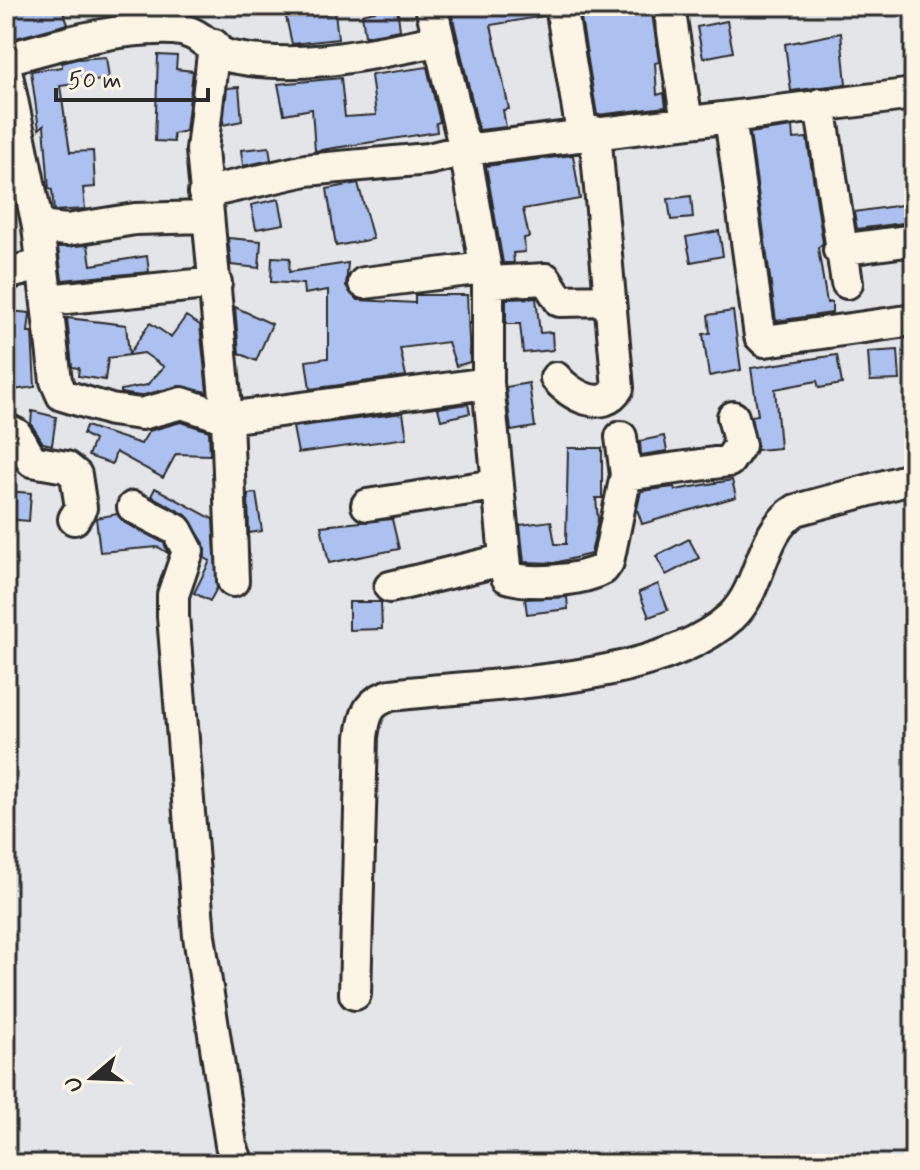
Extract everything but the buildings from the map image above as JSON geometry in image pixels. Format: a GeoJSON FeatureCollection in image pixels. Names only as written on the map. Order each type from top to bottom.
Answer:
{"type":"FeatureCollection","features":[{"type":"Feature","properties":{"kind":"street"},"geometry":{"type":"LineString","coordinates":[[431,6],[437,41],[470,159],[486,275],[488,383],[495,485],[507,577],[520,580],[568,577],[603,569],[608,562],[626,475],[621,437]]}},
{"type":"Feature","properties":{"kind":"street"},"geometry":{"type":"LineString","coordinates":[[556,378],[567,392],[582,398],[606,400],[614,396],[618,388],[588,132],[561,6]]}},
{"type":"Feature","properties":{"kind":"street"},"geometry":{"type":"LineString","coordinates":[[669,6],[687,122]]}},
{"type":"Feature","properties":{"kind":"street"},"geometry":{"type":"LineString","coordinates":[[6,59],[82,38],[141,30],[195,33],[231,57],[290,63],[338,60],[437,41]]}},
{"type":"Feature","properties":{"kind":"street"},"geometry":{"type":"LineString","coordinates":[[214,45],[202,150],[227,418],[233,581]]}},
{"type":"Feature","properties":{"kind":"street"},"geometry":{"type":"LineString","coordinates":[[6,70],[38,227],[51,351],[58,389],[62,395],[111,410],[141,414],[182,403],[227,418],[488,383]]}},
{"type":"Feature","properties":{"kind":"street"},"geometry":{"type":"LineString","coordinates":[[38,227],[67,230],[205,205],[306,170],[428,159],[465,150],[588,132],[820,104],[913,99]]}},
{"type":"Feature","properties":{"kind":"street"},"geometry":{"type":"LineString","coordinates":[[820,104],[839,250],[847,283]]}},
{"type":"Feature","properties":{"kind":"street"},"geometry":{"type":"LineString","coordinates":[[730,117],[760,336],[765,341],[914,320]]}},
{"type":"Feature","properties":{"kind":"street"},"geometry":{"type":"LineString","coordinates":[[839,250],[914,240]]}},
{"type":"Feature","properties":{"kind":"street"},"geometry":{"type":"LineString","coordinates":[[6,274],[40,265]]}},
{"type":"Feature","properties":{"kind":"street"},"geometry":{"type":"LineString","coordinates":[[364,283],[486,275],[546,279],[560,301],[608,300]]}},
{"type":"Feature","properties":{"kind":"street"},"geometry":{"type":"LineString","coordinates":[[47,300],[216,283]]}},
{"type":"Feature","properties":{"kind":"street"},"geometry":{"type":"LineString","coordinates":[[626,475],[729,461],[740,445],[733,417]]}},
{"type":"Feature","properties":{"kind":"street"},"geometry":{"type":"LineString","coordinates":[[6,429],[16,434],[32,461],[66,467],[76,475],[81,508],[74,519]]}},
{"type":"Feature","properties":{"kind":"street"},"geometry":{"type":"LineString","coordinates":[[355,994],[362,737],[369,707],[391,695],[555,679],[643,660],[696,641],[739,609],[781,519],[796,510],[914,478]]}},
{"type":"Feature","properties":{"kind":"street"},"geometry":{"type":"LineString","coordinates":[[367,505],[495,485]]}},
{"type":"Feature","properties":{"kind":"street"},"geometry":{"type":"LineString","coordinates":[[133,507],[177,530],[188,551],[173,595],[173,616],[199,936],[231,1145],[238,1164]]}},
{"type":"Feature","properties":{"kind":"street"},"geometry":{"type":"LineString","coordinates":[[390,587],[503,560]]}}]}
